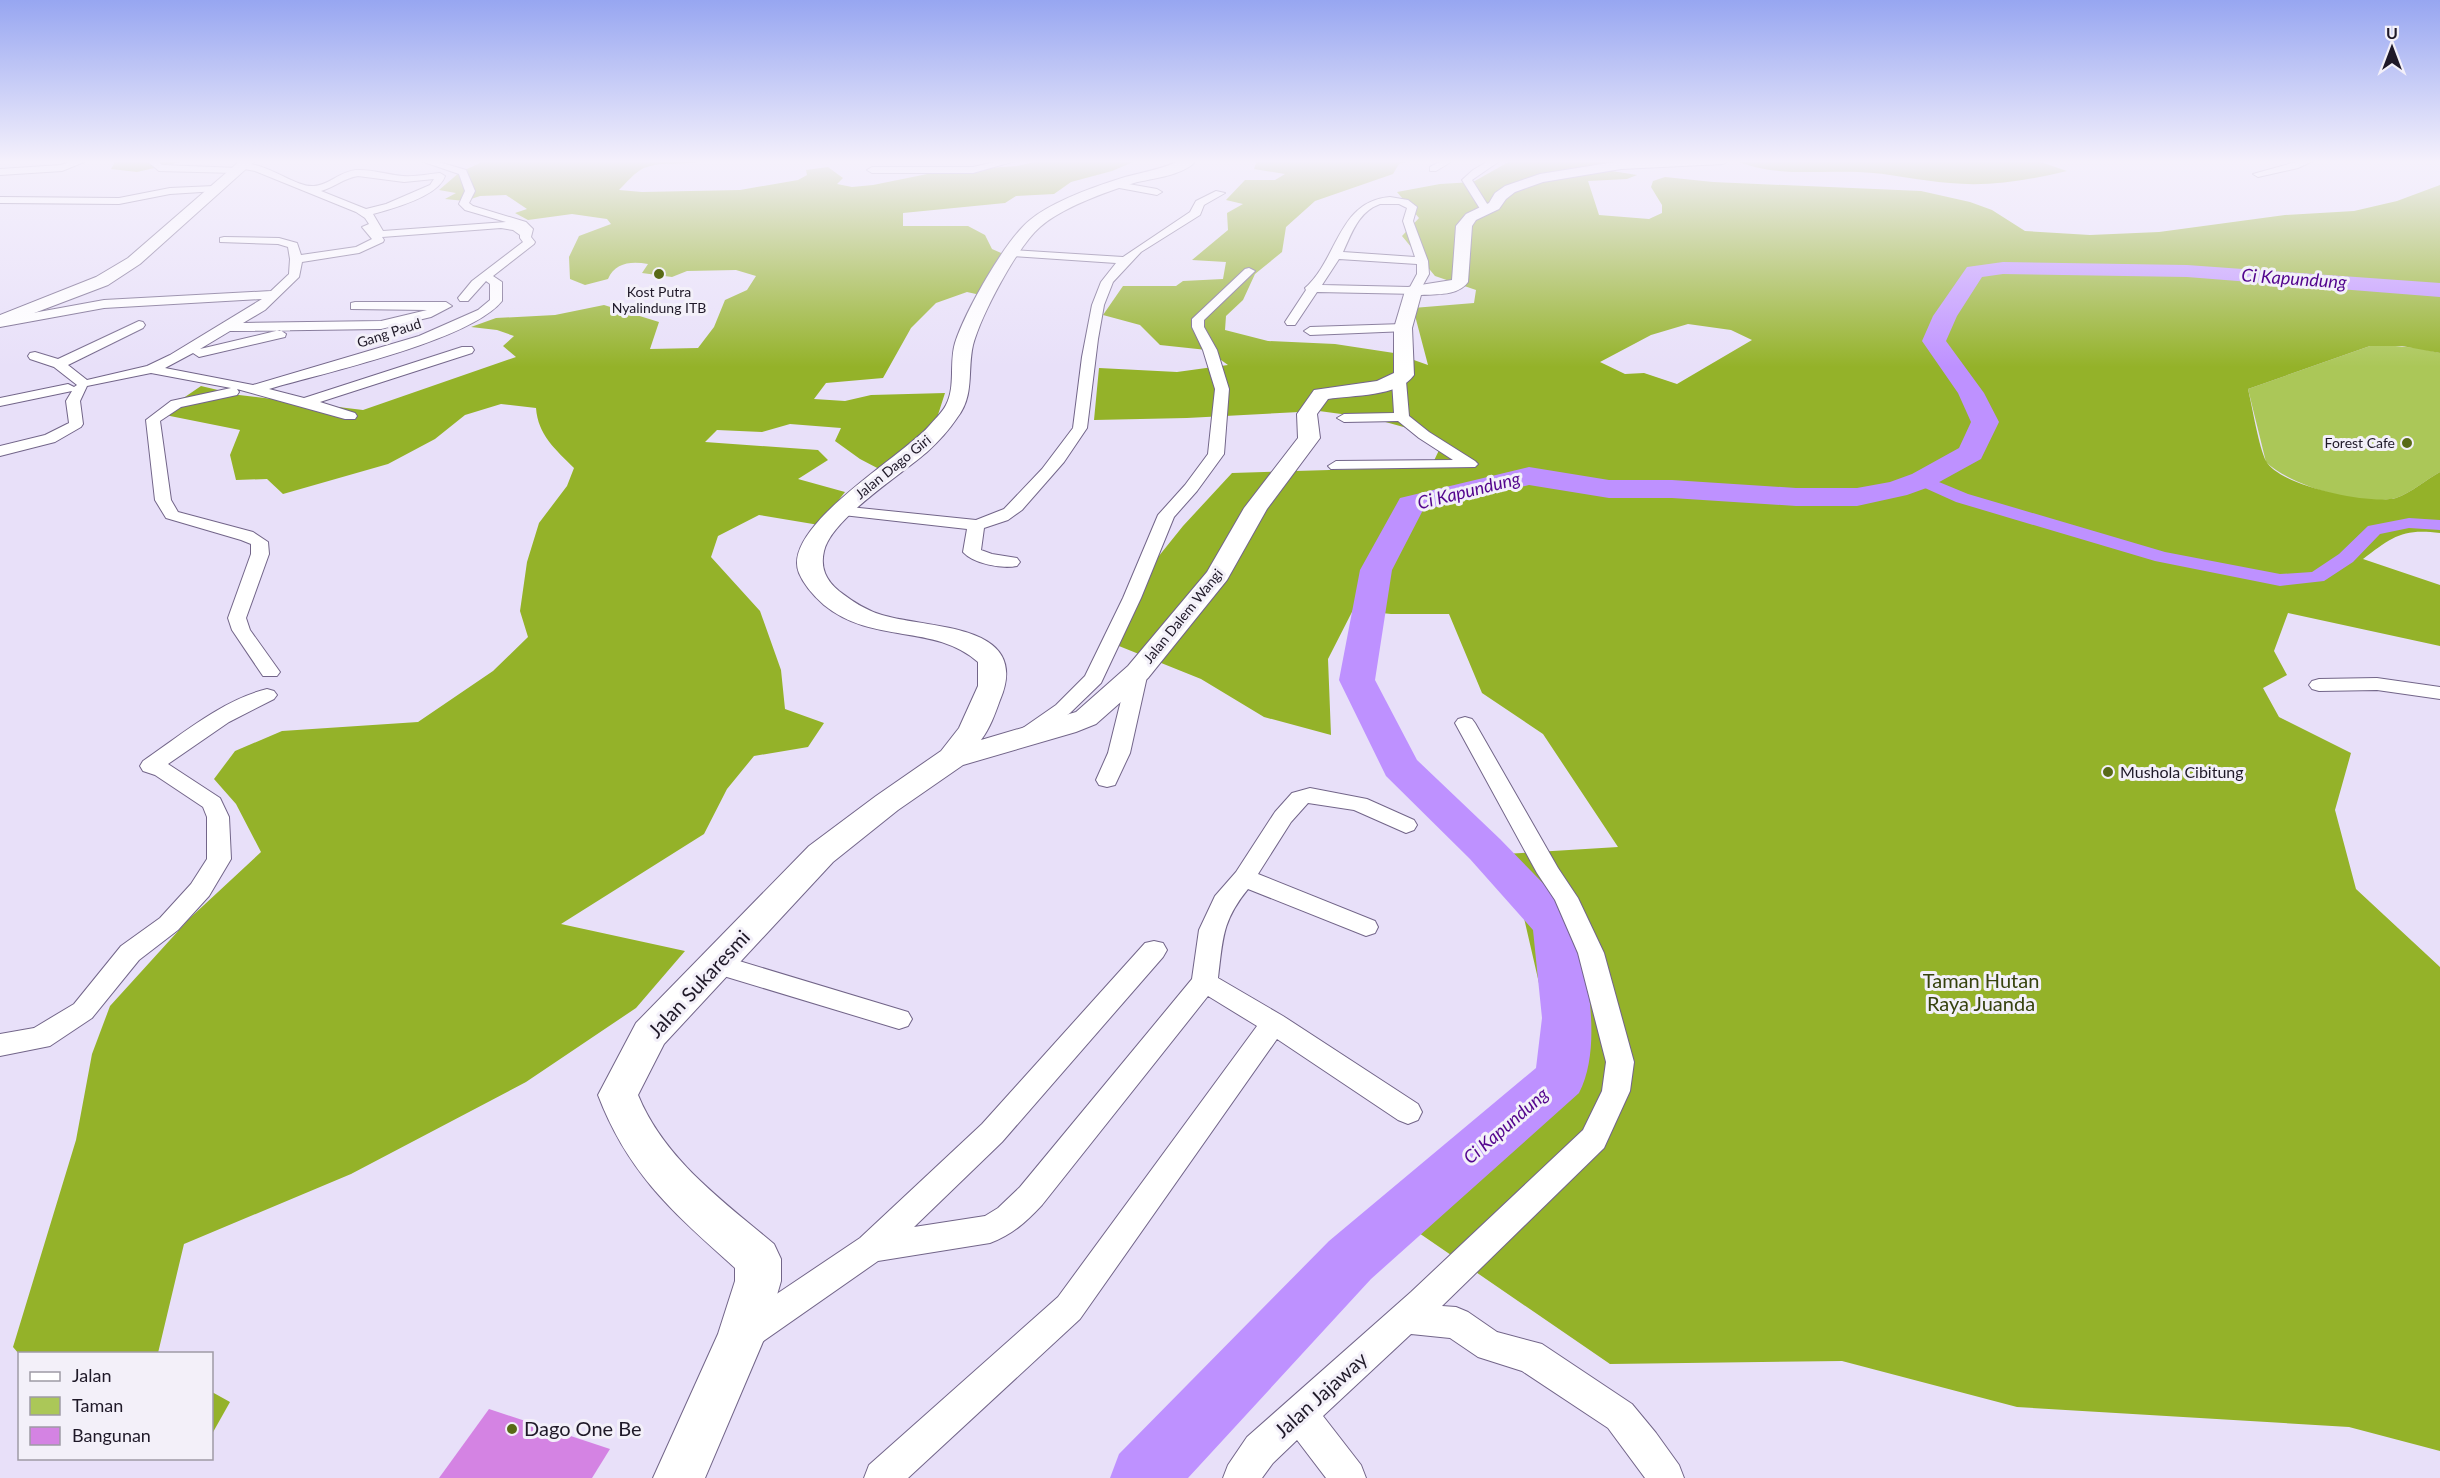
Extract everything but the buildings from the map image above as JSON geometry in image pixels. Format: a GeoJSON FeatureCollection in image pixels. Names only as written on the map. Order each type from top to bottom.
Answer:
{"type":"FeatureCollection","features":[{"type":"Feature","properties":{"kind":"street"},"geometry":{"type":"LineString","coordinates":[[0,322],[102,281],[142,254],[170,229]]}},
{"type":"Feature","properties":{"kind":"street"},"geometry":{"type":"LineString","coordinates":[[296,259],[359,250],[379,240],[369,229]]}},
{"type":"Feature","properties":{"kind":"street"},"geometry":{"type":"LineString","coordinates":[[376,229],[384,235],[455,229]]}},
{"type":"Feature","properties":{"kind":"street"},"geometry":{"type":"LineString","coordinates":[[464,298],[476,283],[530,243],[518,229]]}},
{"type":"Feature","properties":{"kind":"street"},"geometry":{"type":"LineString","coordinates":[[526,236],[528,229]]}},
{"type":"Feature","properties":{"kind":"street","name":"Jalan Dago Giri"},"geometry":{"type":"LineString","coordinates":[[952,758],[973,730],[992,686],[992,660],[965,640],[871,623],[841,607],[820,588],[810,568],[812,547],[840,511],[930,439],[957,404],[964,345],[1011,254],[1030,229]]}},
{"type":"Feature","properties":{"kind":"street"},"geometry":{"type":"LineString","coordinates":[[840,511],[976,525],[994,521],[1012,511],[1024,500],[1080,427],[1086,374],[1101,294],[1107,282],[1124,260],[1152,238],[1174,229]]}},
{"type":"Feature","properties":{"kind":"street"},"geometry":{"type":"LineString","coordinates":[[1291,322],[1311,288],[1335,255],[1346,229]]}},
{"type":"Feature","properties":{"kind":"street"},"geometry":{"type":"LineString","coordinates":[[1402,417],[1399,381],[1404,375],[1402,328],[1414,291],[1423,274],[1422,261],[1411,229]]}},
{"type":"Feature","properties":{"kind":"street"},"geometry":{"type":"LineString","coordinates":[[1374,269],[1391,281],[1414,291],[1454,288],[1460,282],[1464,229]]}},
{"type":"Feature","properties":{"kind":"street"},"geometry":{"type":"LineString","coordinates":[[0,402],[151,369],[231,327],[261,307],[295,275],[296,259],[293,245],[285,242],[224,240]]}},
{"type":"Feature","properties":{"kind":"street"},"geometry":{"type":"LineString","coordinates":[[1011,254],[1124,260]]}},
{"type":"Feature","properties":{"kind":"street"},"geometry":{"type":"LineString","coordinates":[[1335,255],[1422,261]]}},
{"type":"Feature","properties":{"kind":"street"},"geometry":{"type":"LineString","coordinates":[[1027,735],[1063,709],[1094,679],[1132,598],[1166,514],[1191,488],[1216,454],[1222,389],[1210,350],[1198,327],[1198,319],[1249,271]]}},
{"type":"Feature","properties":{"kind":"street","name":"Gang Paud"},"geometry":{"type":"LineString","coordinates":[[245,388],[372,355],[463,323],[483,313],[496,301],[496,282],[487,277]]}},
{"type":"Feature","properties":{"kind":"street"},"geometry":{"type":"LineString","coordinates":[[1311,288],[1391,281]]}},
{"type":"Feature","properties":{"kind":"street"},"geometry":{"type":"LineString","coordinates":[[0,322],[113,303],[272,295]]}},
{"type":"Feature","properties":{"kind":"street"},"geometry":{"type":"LineString","coordinates":[[231,327],[392,324],[446,306],[355,306]]}},
{"type":"Feature","properties":{"kind":"street"},"geometry":{"type":"LineString","coordinates":[[58,364],[139,325]]}},
{"type":"Feature","properties":{"kind":"street"},"geometry":{"type":"LineString","coordinates":[[175,358],[312,326]]}},
{"type":"Feature","properties":{"kind":"street"},"geometry":{"type":"LineString","coordinates":[[1310,331],[1402,328]]}},
{"type":"Feature","properties":{"kind":"street"},"geometry":{"type":"LineString","coordinates":[[305,402],[467,350]]}},
{"type":"Feature","properties":{"kind":"street"},"geometry":{"type":"LineString","coordinates":[[35,356],[58,364],[80,385]]}},
{"type":"Feature","properties":{"kind":"street"},"geometry":{"type":"LineString","coordinates":[[151,369],[305,402],[350,416]]}},
{"type":"Feature","properties":{"kind":"street","name":"Jalan Dalem Wangi"},"geometry":{"type":"LineString","coordinates":[[952,758],[1027,735],[1066,726],[1086,718],[1138,672],[1218,575],[1256,508],[1309,438],[1307,414],[1321,394],[1399,381]]}},
{"type":"Feature","properties":{"kind":"street"},"geometry":{"type":"LineString","coordinates":[[0,451],[49,438],[76,424],[73,401],[80,385]]}},
{"type":"Feature","properties":{"kind":"street"},"geometry":{"type":"LineString","coordinates":[[0,1045],[40,1038],[83,1011],[130,953],[169,924],[200,890],[219,859],[218,817],[212,803],[163,771],[151,766],[254,700],[268,684],[237,618],[260,554],[259,542],[248,536],[172,515],[163,500],[153,420],[176,404],[245,388]]}},
{"type":"Feature","properties":{"kind":"street"},"geometry":{"type":"LineString","coordinates":[[1336,466],[1470,464],[1424,435],[1402,417],[1344,418]]}},
{"type":"Feature","properties":{"kind":"street"},"geometry":{"type":"LineString","coordinates":[[976,525],[972,552],[988,559],[1011,562]]}},
{"type":"Feature","properties":{"kind":"street"},"geometry":{"type":"LineString","coordinates":[[1107,780],[1119,753],[1138,672]]}},
{"type":"Feature","properties":{"kind":"street"},"geometry":{"type":"LineString","coordinates":[[2319,685],[2377,684],[2440,693]]}},
{"type":"Feature","properties":{"kind":"street","name":"Jalan Jajaway"},"geometry":{"type":"LineString","coordinates":[[1241,1478],[1260,1450],[1406,1318],[1594,1139],[1616,1091],[1620,1062],[1591,953],[1566,898],[1549,873],[1466,723]]}},
{"type":"Feature","properties":{"kind":"street","name":"Jalan Sukaresmi"},"geometry":{"type":"LineString","coordinates":[[678,1478],[741,1337],[758,1281],[758,1259],[675,1185],[626,1120],[618,1095],[650,1034],[821,854],[887,803],[952,758]]}},
{"type":"Feature","properties":{"kind":"street"},"geometry":{"type":"LineString","coordinates":[[871,1248],[990,1229],[1009,1218],[1031,1197],[1205,982],[1212,930],[1224,902],[1244,878],[1282,817],[1300,798],[1310,795],[1359,804],[1406,825]]}},
{"type":"Feature","properties":{"kind":"street"},"geometry":{"type":"LineString","coordinates":[[1244,878],[1366,927]]}},
{"type":"Feature","properties":{"kind":"street"},"geometry":{"type":"LineString","coordinates":[[741,1337],[871,1248],[992,1133],[1154,950]]}},
{"type":"Feature","properties":{"kind":"street"},"geometry":{"type":"LineString","coordinates":[[716,964],[899,1019]]}},
{"type":"Feature","properties":{"kind":"street"},"geometry":{"type":"LineString","coordinates":[[1205,982],[1274,1023],[1408,1112]]}},
{"type":"Feature","properties":{"kind":"street"},"geometry":{"type":"LineString","coordinates":[[882,1478],[1069,1308],[1274,1023]]}},
{"type":"Feature","properties":{"kind":"street"},"geometry":{"type":"LineString","coordinates":[[1406,1318],[1456,1323],[1490,1346],[1530,1356],[1620,1416],[1644,1445],[1666,1478]]}},
{"type":"Feature","properties":{"kind":"street"},"geometry":{"type":"LineString","coordinates":[[1300,1415],[1348,1478]]}},
{"type":"Feature","properties":{"kind":"green space"},"geometry":{"type":"Polygon","coordinates":[[[598,229],[974,229],[985,235],[992,249],[1008,256],[985,296],[967,292],[936,303],[911,328],[883,378],[826,383],[814,399],[845,401],[871,395],[945,393],[936,421],[881,470],[860,459],[835,441],[841,428],[790,424],[762,432],[717,430],[705,442],[818,450],[828,460],[798,479],[845,492],[819,525],[759,515],[718,536],[711,557],[760,611],[781,670],[785,709],[824,723],[808,747],[754,756],[727,789],[704,834],[561,924],[685,951],[636,1008],[526,1082],[351,1174],[184,1244],[158,1352],[18,1353],[13,1347],[76,1140],[92,1054],[110,1006],[190,918],[261,852],[236,804],[214,779],[235,751],[282,731],[418,722],[493,671],[528,637],[520,611],[527,562],[539,523],[567,486],[574,468],[544,434],[537,418],[536,408],[501,404],[465,415],[435,439],[388,464],[283,494],[267,479],[236,480],[230,455],[240,430],[165,415],[201,386],[239,395],[363,410],[516,357],[503,346],[514,336],[497,330],[471,327],[496,318],[555,315],[604,305],[659,322],[650,349],[698,348],[714,327],[725,300],[747,290],[756,276],[736,270],[687,271],[672,277],[642,273],[648,264],[636,263],[620,266],[611,273],[608,279],[585,285],[570,279],[569,257],[579,236],[598,229]]]}},
{"type":"Feature","properties":{"kind":"green space","name":"Taman Hutan Raya Juanda"},"geometry":{"type":"Polygon","coordinates":[[[1286,229],[1282,252],[1255,274],[1243,300],[1226,316],[1225,330],[1268,341],[1335,344],[1394,353],[1428,365],[1413,308],[1474,303],[1476,290],[1435,276],[1402,236],[1409,229],[2022,229],[2090,235],[2181,229],[2440,229],[2440,353],[2402,346],[2370,346],[2248,389],[2258,437],[2266,461],[2274,470],[2306,486],[2367,499],[2396,498],[2440,472],[2440,533],[2416,532],[2398,536],[2363,559],[2440,585],[2440,646],[2288,613],[2274,651],[2287,675],[2263,688],[2279,717],[2351,753],[2335,810],[2356,889],[2440,967],[2440,1451],[2349,1427],[2017,1407],[1842,1361],[1610,1364],[1381,1207],[1452,1160],[1521,1121],[1549,1085],[1553,1044],[1515,879],[1488,855],[1618,847],[1543,734],[1482,693],[1449,614],[1391,614],[1353,610],[1328,659],[1331,735],[1264,717],[1201,679],[1104,640],[1138,582],[1183,526],[1232,473],[1431,467],[1440,448],[1418,431],[1371,418],[1319,411],[1094,420],[1099,368],[1177,372],[1228,365],[1207,350],[1160,345],[1140,325],[1103,315],[1123,286],[1176,286],[1183,281],[1223,279],[1226,262],[1192,260],[1228,230],[1286,229]],[[1688,324],[1651,335],[1600,362],[1625,374],[1644,373],[1677,384],[1752,340],[1731,330],[1688,324]]]}},
{"type":"Feature","properties":{"kind":"green space"},"geometry":{"type":"Polygon","coordinates":[[[2370,346],[2418,348],[2440,353],[2440,472],[2396,498],[2365,500],[2309,486],[2277,471],[2266,462],[2248,389],[2370,346]]]}},
{"type":"Feature","properties":{"kind":"green space"},"geometry":{"type":"Polygon","coordinates":[[[213,1393],[230,1402],[213,1432],[213,1393]]]}},
{"type":"Feature","properties":{"kind":"waterway","name":"Ci Kapundung"},"geometry":{"type":"LineString","coordinates":[[1143,1478],[1350,1260],[1561,1078],[1567,1018],[1556,925],[1485,849],[1400,767],[1357,680],[1376,570],[1411,504],[1529,476],[1609,489],[1672,489],[1796,497],[1857,497],[1897,489],[1922,480],[1971,453],[1985,422],[1971,393],[1934,341],[1945,316],[1975,272],[2003,268],[2187,271],[2440,290]]}},
{"type":"Feature","properties":{"kind":"waterway"},"geometry":{"type":"LineString","coordinates":[[1922,480],[1962,498],[2162,557],[2280,580],[2317,577],[2346,558],[2374,530],[2409,523],[2440,525]]}},
{"type":"Feature","properties":{"kind":"place","name":"Kost Putra Nyalindung ITB"},"geometry":{"type":"Point","coordinates":[659,274]}},
{"type":"Feature","properties":{"kind":"place","name":"Forest Cafe"},"geometry":{"type":"Point","coordinates":[2407,443]}},
{"type":"Feature","properties":{"kind":"place","name":"Mushola Cibitung"},"geometry":{"type":"Point","coordinates":[2108,772]}},
{"type":"Feature","properties":{"kind":"place","name":"Dago One Be"},"geometry":{"type":"Point","coordinates":[512,1429]}}]}
